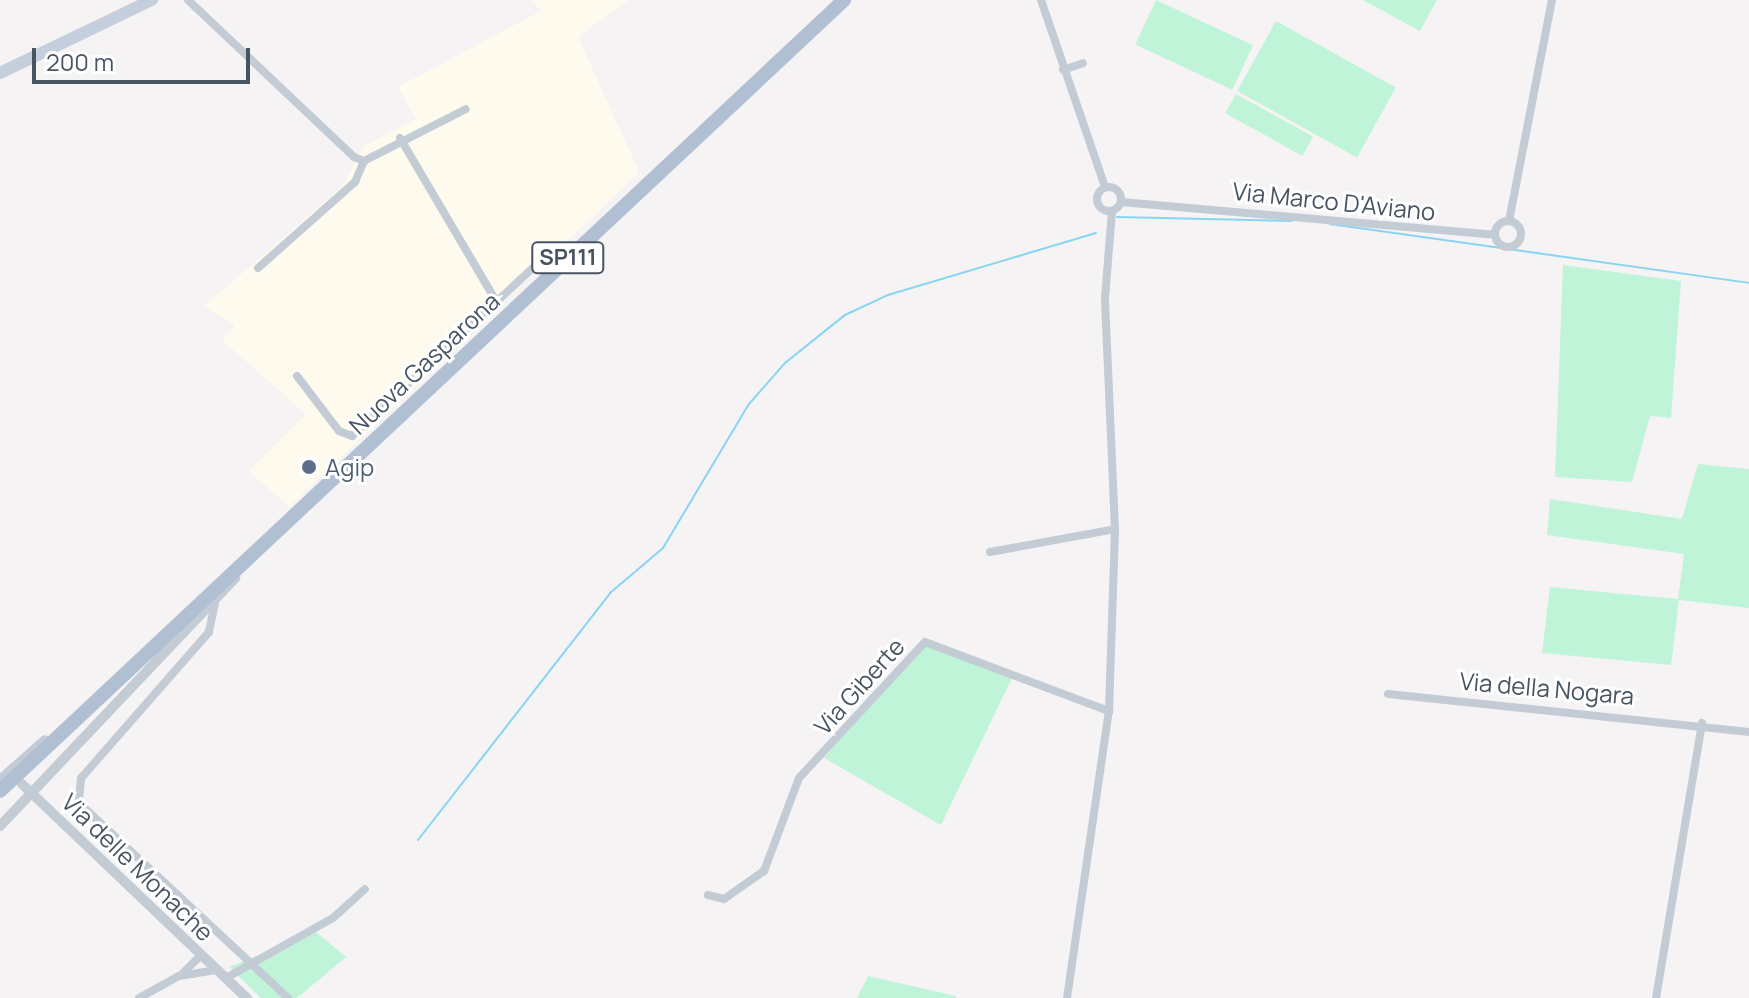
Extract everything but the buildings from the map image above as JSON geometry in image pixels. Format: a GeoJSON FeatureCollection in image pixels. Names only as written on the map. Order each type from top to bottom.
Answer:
{"type":"FeatureCollection","features":[{"type":"Feature","properties":{"kind":"main road"},"geometry":{"type":"LineString","coordinates":[[0,73],[152,0]]}},
{"type":"Feature","properties":{"kind":"main road","name":"Nuova Gasparona"},"geometry":{"type":"LineString","coordinates":[[0,791],[844,0]]}},
{"type":"Feature","properties":{"kind":"street"},"geometry":{"type":"LineString","coordinates":[[188,0],[364,161]]}},
{"type":"Feature","properties":{"kind":"street"},"geometry":{"type":"LineString","coordinates":[[1041,0],[1105,187],[1097,204],[1112,211]]}},
{"type":"Feature","properties":{"kind":"street"},"geometry":{"type":"LineString","coordinates":[[1495,235],[1509,221],[1552,0]]}},
{"type":"Feature","properties":{"kind":"street"},"geometry":{"type":"LineString","coordinates":[[1063,70],[1083,63]]}},
{"type":"Feature","properties":{"kind":"street"},"geometry":{"type":"LineString","coordinates":[[258,268],[355,182],[364,161],[400,138],[466,109]]}},
{"type":"Feature","properties":{"kind":"street"},"geometry":{"type":"LineString","coordinates":[[400,138],[495,299]]}},
{"type":"Feature","properties":{"kind":"street"},"geometry":{"type":"LineString","coordinates":[[1067,998],[1109,711],[1115,529],[1105,342],[1112,211],[1121,202],[1119,191],[1105,187]]}},
{"type":"Feature","properties":{"kind":"street","name":"Via Marco D'Aviano"},"geometry":{"type":"LineString","coordinates":[[1121,202],[1495,235],[1503,247],[1516,244],[1520,232],[1509,221]]}},
{"type":"Feature","properties":{"kind":"street"},"geometry":{"type":"LineString","coordinates":[[297,376],[339,431],[352,436],[475,317],[549,253]]}},
{"type":"Feature","properties":{"kind":"street"},"geometry":{"type":"LineString","coordinates":[[475,317],[488,333]]}},
{"type":"Feature","properties":{"kind":"street"},"geometry":{"type":"LineString","coordinates":[[0,826],[215,603],[291,517]]}},
{"type":"Feature","properties":{"kind":"street"},"geometry":{"type":"LineString","coordinates":[[990,552],[1115,529]]}},
{"type":"Feature","properties":{"kind":"street"},"geometry":{"type":"LineString","coordinates":[[215,603],[209,632],[81,778],[79,803],[255,962],[288,998]]}},
{"type":"Feature","properties":{"kind":"street","name":"Via Giberte"},"geometry":{"type":"LineString","coordinates":[[708,895],[724,899],[764,871],[799,778],[925,642],[1109,711]]}},
{"type":"Feature","properties":{"kind":"street","name":"Via della Nogara"},"geometry":{"type":"LineString","coordinates":[[1388,694],[1702,723],[1749,732]]}},
{"type":"Feature","properties":{"kind":"street"},"geometry":{"type":"LineString","coordinates":[[0,780],[86,710]]}},
{"type":"Feature","properties":{"kind":"street"},"geometry":{"type":"LineString","coordinates":[[1656,998],[1702,723]]}},
{"type":"Feature","properties":{"kind":"street"},"geometry":{"type":"LineString","coordinates":[[16,811],[50,810],[44,799],[54,772]]}},
{"type":"Feature","properties":{"kind":"street","name":"Via delle Monache"},"geometry":{"type":"LineString","coordinates":[[22,784],[247,998]]}},
{"type":"Feature","properties":{"kind":"street"},"geometry":{"type":"LineString","coordinates":[[179,976],[222,974],[255,962],[333,918],[365,889]]}},
{"type":"Feature","properties":{"kind":"street"},"geometry":{"type":"LineString","coordinates":[[139,998],[179,976],[201,955]]}},
{"type":"Feature","properties":{"kind":"shaded area"},"geometry":{"type":"Polygon","coordinates":[[[532,0],[628,0],[578,37],[639,172],[289,507],[249,471],[306,414],[222,340],[235,325],[204,306],[341,188],[364,146],[416,119],[398,87],[541,11],[532,0]]]}},
{"type":"Feature","properties":{"kind":"green space"},"geometry":{"type":"Polygon","coordinates":[[[1156,0],[1253,45],[1232,90],[1135,44],[1156,0]]]}},
{"type":"Feature","properties":{"kind":"green space"},"geometry":{"type":"Polygon","coordinates":[[[1363,0],[1437,0],[1420,31],[1363,0]]]}},
{"type":"Feature","properties":{"kind":"green space"},"geometry":{"type":"Polygon","coordinates":[[[1276,21],[1396,87],[1357,157],[1237,91],[1276,21]]]}},
{"type":"Feature","properties":{"kind":"green space"},"geometry":{"type":"Polygon","coordinates":[[[1236,94],[1313,137],[1302,156],[1225,113],[1236,94]]]}},
{"type":"Feature","properties":{"kind":"green space"},"geometry":{"type":"Polygon","coordinates":[[[1563,265],[1681,281],[1671,418],[1650,416],[1632,482],[1555,477],[1563,265]]]}},
{"type":"Feature","properties":{"kind":"green space"},"geometry":{"type":"Polygon","coordinates":[[[1698,464],[1749,469],[1749,608],[1679,600],[1671,665],[1542,653],[1550,587],[1678,599],[1684,554],[1547,535],[1550,499],[1682,519],[1698,464]]]}},
{"type":"Feature","properties":{"kind":"green space"},"geometry":{"type":"Polygon","coordinates":[[[929,645],[1012,678],[941,825],[824,758],[918,647],[929,645]]]}},
{"type":"Feature","properties":{"kind":"green space"},"geometry":{"type":"Polygon","coordinates":[[[316,932],[346,957],[297,998],[261,998],[229,967],[316,932]]]}},
{"type":"Feature","properties":{"kind":"green space"},"geometry":{"type":"Polygon","coordinates":[[[868,976],[956,996],[956,998],[857,998],[868,976]]]}},
{"type":"Feature","properties":{"kind":"waterway"},"geometry":{"type":"LineString","coordinates":[[1117,217],[1292,221]]}},
{"type":"Feature","properties":{"kind":"waterway"},"geometry":{"type":"LineString","coordinates":[[1330,224],[1749,283]]}},
{"type":"Feature","properties":{"kind":"waterway"},"geometry":{"type":"LineString","coordinates":[[418,840],[610,593],[663,548],[749,404],[785,363],[845,315],[888,295],[1096,233]]}},
{"type":"Feature","properties":{"kind":"place","name":"Agip"},"geometry":{"type":"Point","coordinates":[309,467]}}]}
